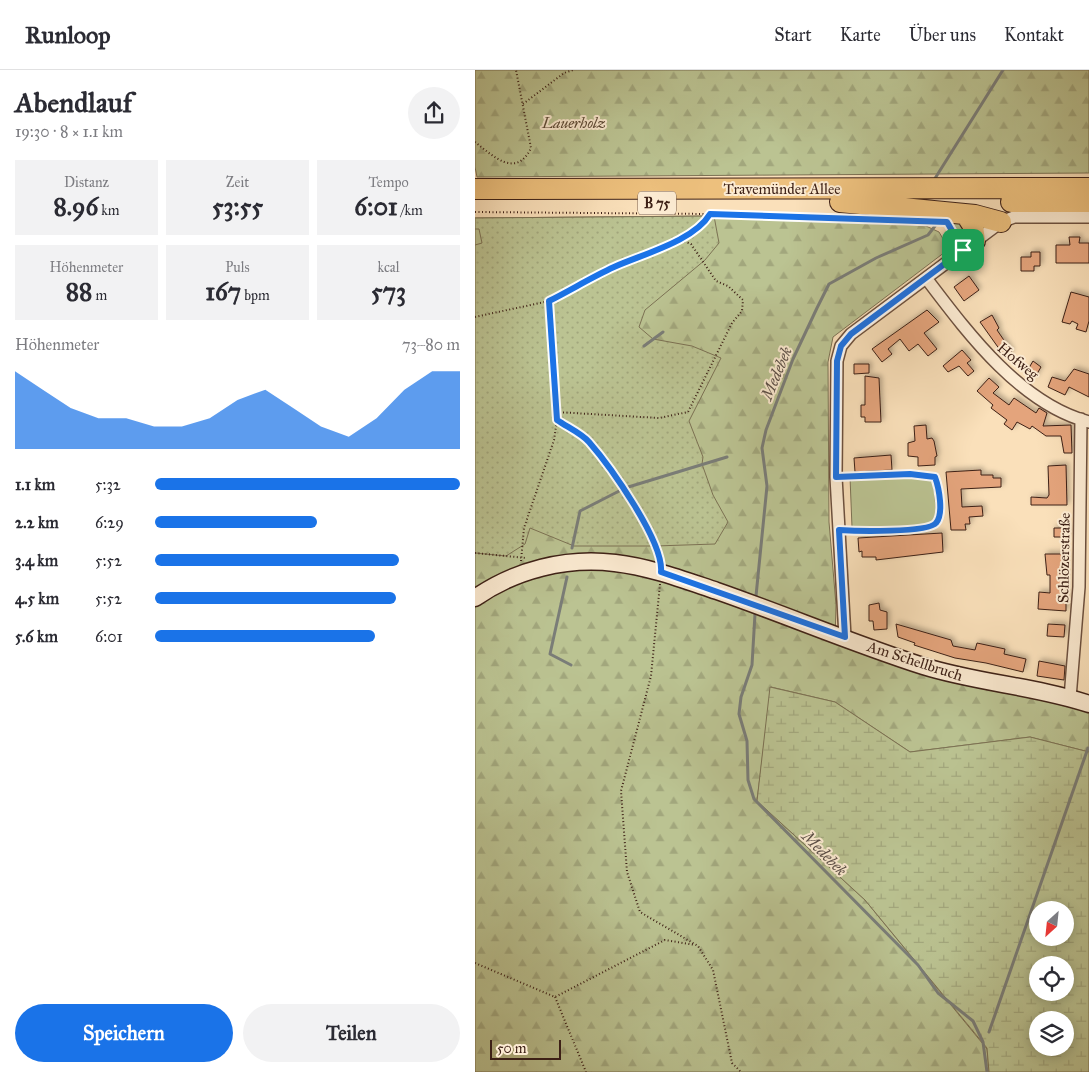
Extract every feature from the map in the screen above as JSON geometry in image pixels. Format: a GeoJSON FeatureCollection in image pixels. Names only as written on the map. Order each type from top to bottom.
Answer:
{"type":"FeatureCollection","features":[{"type":"Feature","properties":{"kind":"highway","name":"Travemünder Allee"},"geometry":{"type":"LineString","coordinates":[[475,189],[1089,188]]}},
{"type":"Feature","properties":{"kind":"highway"},"geometry":{"type":"LineString","coordinates":[[840,202],[956,218],[975,215],[1001,222]]}},
{"type":"Feature","properties":{"kind":"highway","name":"Travemünder Allee"},"geometry":{"type":"LineString","coordinates":[[475,203],[1089,202]]}},
{"type":"Feature","properties":{"kind":"highway"},"geometry":{"type":"LineString","coordinates":[[956,218],[973,226],[969,245]]}},
{"type":"Feature","properties":{"kind":"street"},"geometry":{"type":"LineString","coordinates":[[845,637],[836,477],[837,361],[841,346],[851,334],[1001,222],[1014,217],[1089,217]]}},
{"type":"Feature","properties":{"kind":"street","name":"Hofweg"},"geometry":{"type":"LineString","coordinates":[[926,278],[992,361],[1045,402],[1085,420]]}},
{"type":"Feature","properties":{"kind":"street","name":"Schlözerstraße"},"geometry":{"type":"LineString","coordinates":[[1070,698],[1079,586],[1085,420]]}},
{"type":"Feature","properties":{"kind":"street","name":"Am Schellbruch"},"geometry":{"type":"LineString","coordinates":[[475,598],[515,576],[544,566],[614,562],[661,572],[932,668],[984,682],[1070,698],[1089,704]]}},
{"type":"Feature","properties":{"kind":"lane"},"geometry":{"type":"LineString","coordinates":[[836,477],[910,474],[935,477],[940,516],[930,528],[886,531],[839,530]]}},
{"type":"Feature","properties":{"kind":"path"},"geometry":{"type":"LineString","coordinates":[[475,142],[494,158],[517,163],[526,158],[531,148],[516,70]]}},
{"type":"Feature","properties":{"kind":"path"},"geometry":{"type":"LineString","coordinates":[[523,104],[564,73],[573,70]]}},
{"type":"Feature","properties":{"kind":"path"},"geometry":{"type":"LineString","coordinates":[[475,212],[710,214],[866,220]]}},
{"type":"Feature","properties":{"kind":"path"},"geometry":{"type":"LineString","coordinates":[[475,317],[549,301],[613,268],[679,239],[700,226],[710,214]]}},
{"type":"Feature","properties":{"kind":"path"},"geometry":{"type":"LineString","coordinates":[[956,218],[969,245]]}},
{"type":"Feature","properties":{"kind":"path"},"geometry":{"type":"LineString","coordinates":[[556,412],[659,418],[688,412],[732,323],[742,311],[743,300],[728,286],[716,281],[691,244],[679,239]]}},
{"type":"Feature","properties":{"kind":"path"},"geometry":{"type":"LineString","coordinates":[[515,576],[522,558],[524,528],[554,440],[557,420],[549,301]]}},
{"type":"Feature","properties":{"kind":"path"},"geometry":{"type":"LineString","coordinates":[[557,420],[588,440],[642,517],[662,563],[651,676],[621,792],[627,872],[640,912],[698,946],[713,970],[732,1063],[740,1071]]}},
{"type":"Feature","properties":{"kind":"path"},"geometry":{"type":"LineString","coordinates":[[475,553],[530,559]]}},
{"type":"Feature","properties":{"kind":"path"},"geometry":{"type":"LineString","coordinates":[[555,997],[665,940],[698,946]]}},
{"type":"Feature","properties":{"kind":"path"},"geometry":{"type":"LineString","coordinates":[[475,963],[555,997],[586,1072]]}},
{"type":"Feature","properties":{"kind":"green space","name":"Lauerholz"},"geometry":{"type":"Polygon","coordinates":[[[475,70],[1089,70],[1089,173],[477,177],[475,167],[475,70]]]}},
{"type":"Feature","properties":{"kind":"green space"},"geometry":{"type":"Polygon","coordinates":[[[709,216],[926,226],[939,232],[949,249],[833,337],[828,362],[829,522],[836,605],[835,641],[962,683],[1089,711],[1089,752],[1030,737],[910,752],[835,702],[771,687],[757,801],[865,900],[987,1049],[989,1072],[475,1072],[475,218],[709,216]]]}},
{"type":"Feature","properties":{"kind":"green space"},"geometry":{"type":"Polygon","coordinates":[[[714,216],[719,243],[705,260],[645,310],[639,327],[653,339],[692,346],[721,358],[689,421],[703,457],[702,464],[713,495],[728,522],[715,544],[574,546],[530,528],[525,544],[506,556],[475,553],[475,245],[482,243],[479,229],[475,229],[475,218],[714,216]]]}},
{"type":"Feature","properties":{"kind":"green space"},"geometry":{"type":"Polygon","coordinates":[[[948,218],[963,219],[969,238],[963,243],[948,218]]]}},
{"type":"Feature","properties":{"kind":"green space"},"geometry":{"type":"Polygon","coordinates":[[[920,476],[933,480],[937,516],[929,527],[852,527],[850,477],[920,476]]]}},
{"type":"Feature","properties":{"kind":"green space"},"geometry":{"type":"Polygon","coordinates":[[[770,687],[835,702],[910,752],[1030,737],[1089,752],[1089,1072],[989,1072],[987,1048],[865,900],[757,801],[770,687]]]}},
{"type":"Feature","properties":{"kind":"building"},"geometry":{"type":"Polygon","coordinates":[[[1069,237],[1080,237],[1079,243],[1089,243],[1089,263],[1056,263],[1056,245],[1070,245],[1069,237]]]}},
{"type":"Feature","properties":{"kind":"building"},"geometry":{"type":"Polygon","coordinates":[[[1031,252],[1040,252],[1040,266],[1034,266],[1034,271],[1021,271],[1021,257],[1031,257],[1031,252]]]}},
{"type":"Feature","properties":{"kind":"building"},"geometry":{"type":"Polygon","coordinates":[[[969,276],[979,290],[964,301],[954,287],[969,276]]]}},
{"type":"Feature","properties":{"kind":"building"},"geometry":{"type":"Polygon","coordinates":[[[1071,292],[1089,297],[1089,321],[1086,332],[1076,329],[1078,324],[1072,321],[1070,324],[1062,322],[1071,292]]]}},
{"type":"Feature","properties":{"kind":"building"},"geometry":{"type":"Polygon","coordinates":[[[927,310],[939,322],[924,333],[937,349],[928,356],[918,344],[909,351],[900,339],[888,349],[892,354],[882,362],[872,349],[927,310]]]}},
{"type":"Feature","properties":{"kind":"building"},"geometry":{"type":"Polygon","coordinates":[[[992,315],[999,328],[997,330],[1012,352],[1005,357],[980,322],[992,315]]]}},
{"type":"Feature","properties":{"kind":"building"},"geometry":{"type":"Polygon","coordinates":[[[962,350],[971,360],[967,363],[974,371],[968,376],[959,366],[948,372],[943,366],[962,350]]]}},
{"type":"Feature","properties":{"kind":"building"},"geometry":{"type":"Polygon","coordinates":[[[1033,361],[1041,367],[1034,379],[1026,373],[1033,361]]]}},
{"type":"Feature","properties":{"kind":"building"},"geometry":{"type":"Polygon","coordinates":[[[854,364],[869,364],[869,373],[854,374],[854,364]]]}},
{"type":"Feature","properties":{"kind":"building"},"geometry":{"type":"Polygon","coordinates":[[[1074,369],[1089,374],[1089,397],[1069,387],[1065,395],[1048,387],[1052,377],[1065,381],[1074,369]]]}},
{"type":"Feature","properties":{"kind":"building"},"geometry":{"type":"Polygon","coordinates":[[[865,376],[879,378],[881,422],[865,422],[865,417],[861,417],[861,405],[865,405],[865,376]]]}},
{"type":"Feature","properties":{"kind":"building"},"geometry":{"type":"Polygon","coordinates":[[[989,378],[999,387],[993,393],[1009,405],[1014,398],[1036,413],[1039,408],[1047,413],[1043,426],[1071,425],[1072,453],[1064,453],[1061,436],[1046,436],[1032,426],[1030,429],[1017,422],[1012,430],[1004,424],[1007,420],[991,408],[993,405],[977,391],[989,378]]]}},
{"type":"Feature","properties":{"kind":"building"},"geometry":{"type":"Polygon","coordinates":[[[926,425],[927,439],[932,438],[934,441],[937,456],[935,457],[935,465],[918,466],[918,457],[908,456],[908,443],[915,441],[914,426],[926,425]]]}},
{"type":"Feature","properties":{"kind":"building"},"geometry":{"type":"Polygon","coordinates":[[[891,455],[892,470],[855,472],[854,458],[891,455]]]}},
{"type":"Feature","properties":{"kind":"building"},"geometry":{"type":"Polygon","coordinates":[[[1066,465],[1067,505],[1031,505],[1031,497],[1047,498],[1049,495],[1048,466],[1066,465]]]}},
{"type":"Feature","properties":{"kind":"building"},"geometry":{"type":"Polygon","coordinates":[[[981,470],[981,475],[993,475],[993,478],[1001,478],[1001,487],[961,489],[962,507],[982,506],[983,516],[969,517],[970,524],[965,524],[966,530],[951,530],[946,472],[981,470]]]}},
{"type":"Feature","properties":{"kind":"building"},"geometry":{"type":"Polygon","coordinates":[[[1054,528],[1067,528],[1067,537],[1054,537],[1054,528]]]}},
{"type":"Feature","properties":{"kind":"building"},"geometry":{"type":"Polygon","coordinates":[[[942,533],[943,552],[876,560],[876,557],[862,557],[862,551],[859,552],[858,538],[942,533]]]}},
{"type":"Feature","properties":{"kind":"building"},"geometry":{"type":"Polygon","coordinates":[[[1045,554],[1066,554],[1066,611],[1038,609],[1039,592],[1050,593],[1050,575],[1047,575],[1045,554]]]}},
{"type":"Feature","properties":{"kind":"building"},"geometry":{"type":"Polygon","coordinates":[[[879,603],[880,610],[887,612],[887,629],[874,630],[873,621],[869,621],[869,605],[879,603]]]}},
{"type":"Feature","properties":{"kind":"building"},"geometry":{"type":"Polygon","coordinates":[[[896,624],[951,640],[953,646],[975,650],[977,643],[1005,649],[1004,654],[1026,659],[1023,672],[955,658],[914,645],[915,643],[898,637],[896,624]]]}},
{"type":"Feature","properties":{"kind":"building"},"geometry":{"type":"Polygon","coordinates":[[[1048,624],[1065,625],[1064,637],[1047,636],[1048,624]]]}},
{"type":"Feature","properties":{"kind":"building"},"geometry":{"type":"Polygon","coordinates":[[[1039,661],[1065,666],[1064,680],[1037,676],[1039,661]]]}},
{"type":"Feature","properties":{"kind":"waterway","name":"Medebek"},"geometry":{"type":"LineString","coordinates":[[934,180],[1003,70]]}},
{"type":"Feature","properties":{"kind":"waterway","name":"Medebek"},"geometry":{"type":"LineString","coordinates":[[756,596],[767,486],[762,448],[766,430],[793,359],[817,308],[829,284],[876,258],[928,235],[935,226]]}},
{"type":"Feature","properties":{"kind":"waterway"},"geometry":{"type":"LineString","coordinates":[[644,346],[663,332]]}},
{"type":"Feature","properties":{"kind":"waterway"},"geometry":{"type":"LineString","coordinates":[[572,548],[580,511],[625,488],[727,457]]}},
{"type":"Feature","properties":{"kind":"waterway"},"geometry":{"type":"LineString","coordinates":[[567,577],[550,654],[571,665]]}},
{"type":"Feature","properties":{"kind":"waterway","name":"Medebek"},"geometry":{"type":"LineString","coordinates":[[755,614],[752,665],[741,697],[739,714],[747,741],[748,780],[754,799],[918,965],[938,993],[973,1021],[983,1042],[987,1072]]}},
{"type":"Feature","properties":{"kind":"waterway"},"geometry":{"type":"LineString","coordinates":[[989,1032],[1088,748]]}},
{"type":"Feature","properties":{"kind":"route"},"geometry":{"type":"LineString","coordinates":[[710,214],[947,222],[963,250],[851,334],[841,346],[837,361],[836,477],[920,474],[935,477],[938,487],[940,516],[930,528],[886,531],[839,530],[845,637],[661,572],[662,563],[642,517],[588,440],[557,420],[549,301],[613,268],[679,239],[700,226],[710,214]]}}]}
